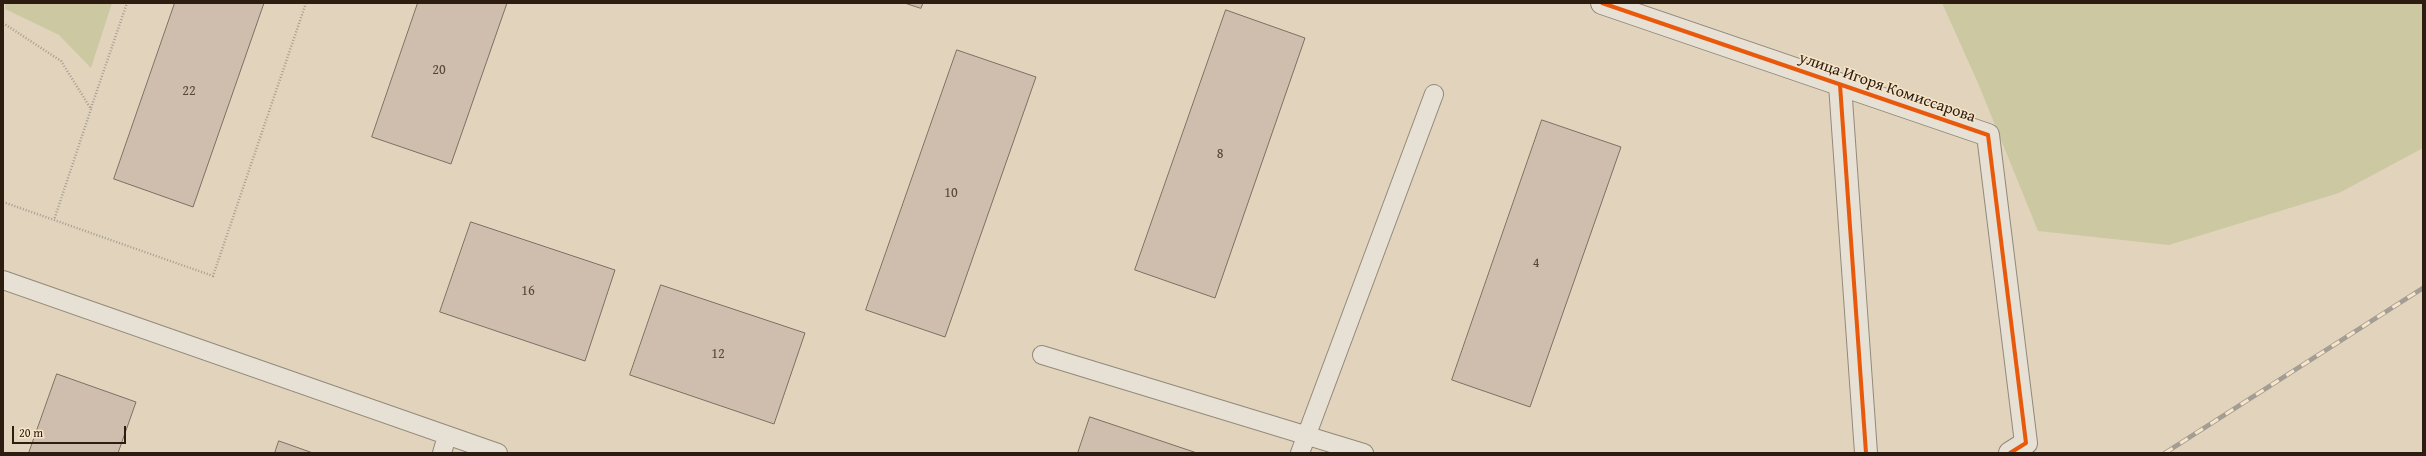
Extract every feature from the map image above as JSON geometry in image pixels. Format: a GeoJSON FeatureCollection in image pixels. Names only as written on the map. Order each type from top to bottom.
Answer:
{"type":"FeatureCollection","features":[{"type":"Feature","properties":{"kind":"street","name":"улица Игоря Комиссарова"},"geometry":{"type":"LineString","coordinates":[[1602,3],[1988,136],[2026,443],[2010,453]]}},
{"type":"Feature","properties":{"kind":"street"},"geometry":{"type":"LineString","coordinates":[[1840,85],[1866,453]]}},
{"type":"Feature","properties":{"kind":"lane"},"geometry":{"type":"LineString","coordinates":[[1300,453],[1434,94]]}},
{"type":"Feature","properties":{"kind":"lane"},"geometry":{"type":"LineString","coordinates":[[3,280],[445,445],[498,453]]}},
{"type":"Feature","properties":{"kind":"lane"},"geometry":{"type":"LineString","coordinates":[[1042,355],[1364,453]]}},
{"type":"Feature","properties":{"kind":"path"},"geometry":{"type":"LineString","coordinates":[[54,220],[127,3]]}},
{"type":"Feature","properties":{"kind":"path"},"geometry":{"type":"LineString","coordinates":[[3,202],[213,276],[306,3]]}},
{"type":"Feature","properties":{"kind":"path"},"geometry":{"type":"LineString","coordinates":[[3,23],[61,61],[91,109]]}},
{"type":"Feature","properties":{"kind":"shaded area"},"geometry":{"type":"Polygon","coordinates":[[[6,3],[112,3],[91,68],[59,35],[5,9],[6,3]]]}},
{"type":"Feature","properties":{"kind":"shaded area"},"geometry":{"type":"Polygon","coordinates":[[[1942,3],[2423,3],[2423,148],[2339,193],[2169,245],[2038,231],[1978,83],[1942,3]]]}},
{"type":"Feature","properties":{"kind":"building"},"geometry":{"type":"Polygon","coordinates":[[[175,3],[264,3],[193,207],[114,179],[175,3]]]}},
{"type":"Feature","properties":{"kind":"building"},"geometry":{"type":"Polygon","coordinates":[[[418,3],[507,3],[451,164],[372,137],[418,3]]]}},
{"type":"Feature","properties":{"kind":"building"},"geometry":{"type":"Polygon","coordinates":[[[905,3],[923,3],[921,8],[905,3]]]}},
{"type":"Feature","properties":{"kind":"building"},"geometry":{"type":"Polygon","coordinates":[[[1226,10],[1305,38],[1215,298],[1135,270],[1226,10]]]}},
{"type":"Feature","properties":{"kind":"building"},"geometry":{"type":"Polygon","coordinates":[[[957,50],[1036,77],[945,337],[866,310],[957,50]]]}},
{"type":"Feature","properties":{"kind":"building"},"geometry":{"type":"Polygon","coordinates":[[[1542,120],[1621,147],[1530,407],[1452,380],[1542,120]]]}},
{"type":"Feature","properties":{"kind":"building"},"geometry":{"type":"Polygon","coordinates":[[[471,222],[615,270],[585,361],[440,312],[471,222]]]}},
{"type":"Feature","properties":{"kind":"building"},"geometry":{"type":"Polygon","coordinates":[[[661,285],[805,333],[774,424],[630,375],[661,285]]]}},
{"type":"Feature","properties":{"kind":"building"},"geometry":{"type":"Polygon","coordinates":[[[57,374],[136,402],[118,453],[29,453],[57,374]]]}},
{"type":"Feature","properties":{"kind":"building"},"geometry":{"type":"Polygon","coordinates":[[[1090,417],[1197,453],[1078,453],[1090,417]]]}},
{"type":"Feature","properties":{"kind":"building"},"geometry":{"type":"Polygon","coordinates":[[[279,441],[313,453],[275,453],[279,441]]]}},
{"type":"Feature","properties":{"kind":"railway"},"geometry":{"type":"LineString","coordinates":[[2165,453],[2423,288]]}},
{"type":"Feature","properties":{"kind":"cycle path"},"geometry":{"type":"LineString","coordinates":[[1602,3],[1988,135],[2026,443],[2010,453]]}},
{"type":"Feature","properties":{"kind":"cycle path"},"geometry":{"type":"LineString","coordinates":[[1840,85],[1866,453]]}}]}
